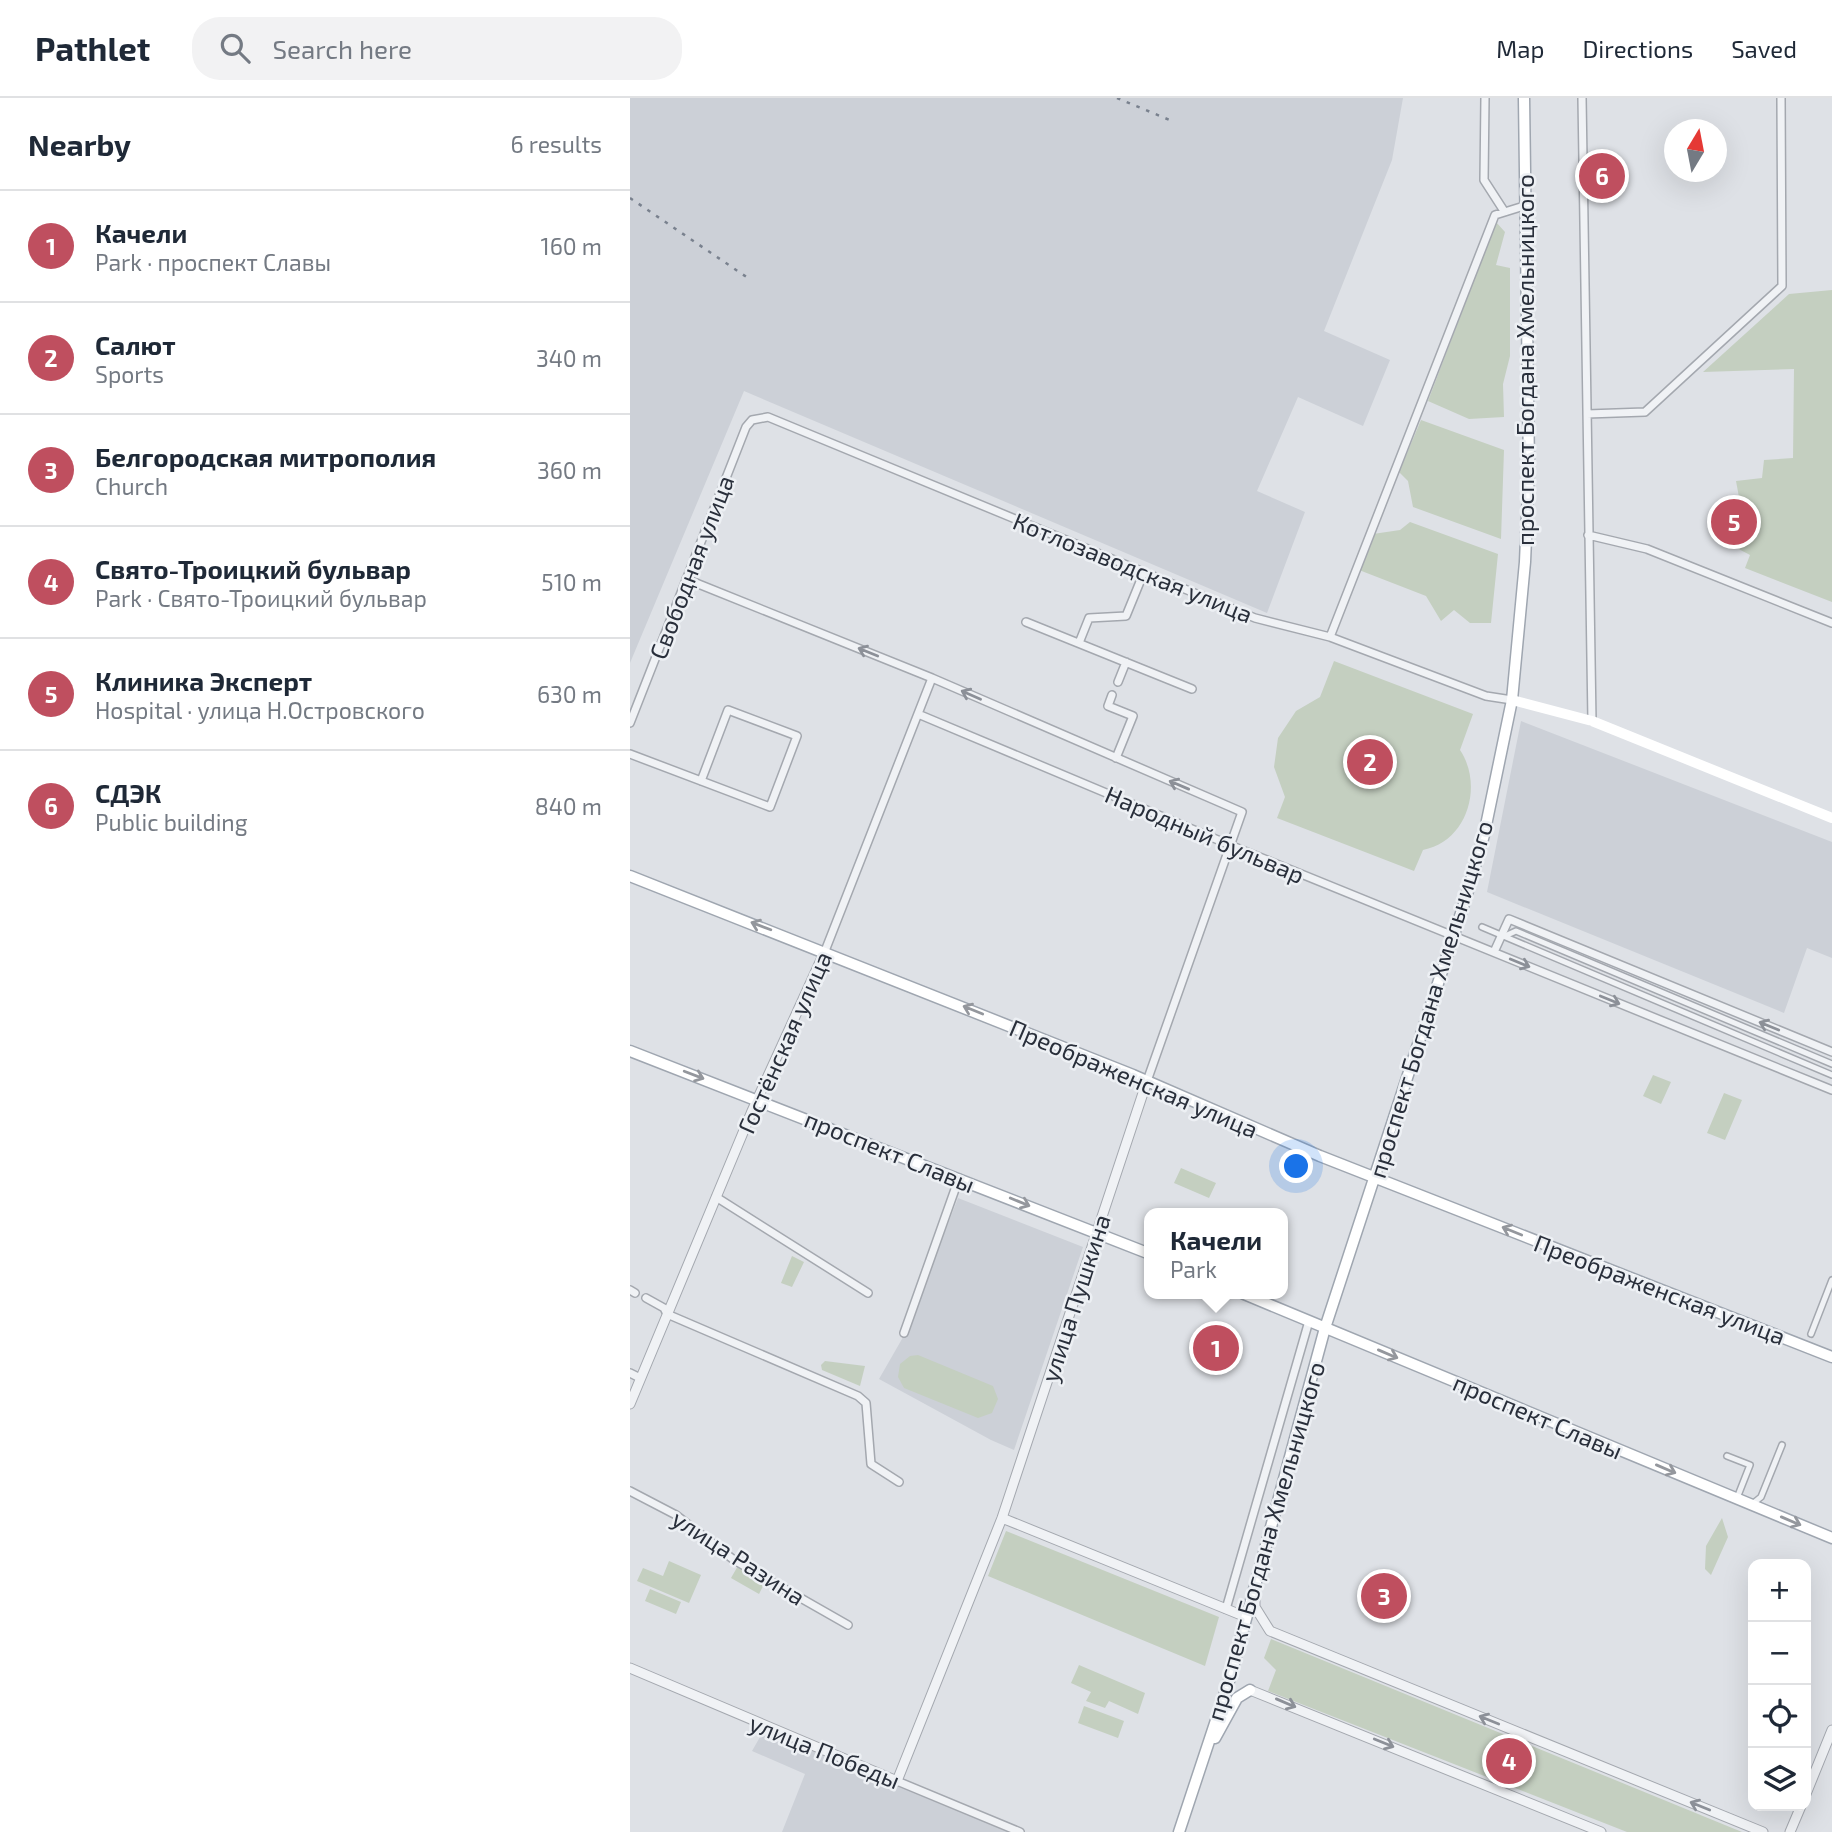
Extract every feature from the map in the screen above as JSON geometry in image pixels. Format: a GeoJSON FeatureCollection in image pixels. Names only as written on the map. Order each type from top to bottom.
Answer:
{"type":"FeatureCollection","features":[{"type":"Feature","properties":{"kind":"main road","name":"проспект Богдана Хмельницкого"},"geometry":{"type":"LineString","coordinates":[[1180,1832],[1230,1678],[1325,1328],[1454,936],[1484,835],[1512,697],[1525,562],[1529,468],[1524,98]]}},
{"type":"Feature","properties":{"kind":"main road"},"geometry":{"type":"LineString","coordinates":[[1512,697],[1592,721],[1832,818]]}},
{"type":"Feature","properties":{"kind":"main road","name":"Преображенская улица"},"geometry":{"type":"LineString","coordinates":[[630,876],[825,951],[1147,1080],[1375,1177],[1832,1357]]}},
{"type":"Feature","properties":{"kind":"main road","name":"проспект Славы"},"geometry":{"type":"LineString","coordinates":[[630,1051],[1144,1252]]}},
{"type":"Feature","properties":{"kind":"main road","name":"проспект Славы"},"geometry":{"type":"LineString","coordinates":[[1256,1299],[1832,1538]]}},
{"type":"Feature","properties":{"kind":"main road"},"geometry":{"type":"LineString","coordinates":[[1200,1765],[1237,1698],[1250,1690]]}},
{"type":"Feature","properties":{"kind":"street"},"geometry":{"type":"LineString","coordinates":[[1485,98],[1484,180],[1504,212]]}},
{"type":"Feature","properties":{"kind":"street"},"geometry":{"type":"LineString","coordinates":[[1582,98],[1592,721]]}},
{"type":"Feature","properties":{"kind":"street"},"geometry":{"type":"LineString","coordinates":[[1587,414],[1645,412],[1782,286],[1781,98]]}},
{"type":"Feature","properties":{"kind":"street"},"geometry":{"type":"LineString","coordinates":[[1330,638],[1496,215],[1524,206]]}},
{"type":"Feature","properties":{"kind":"street","name":"Котлозаводская улица"},"geometry":{"type":"LineString","coordinates":[[759,418],[768,417],[1255,618],[1330,638],[1474,691],[1512,697]]}},
{"type":"Feature","properties":{"kind":"street","name":"Свободная улица"},"geometry":{"type":"LineString","coordinates":[[630,723],[746,427],[759,418]]}},
{"type":"Feature","properties":{"kind":"street"},"geometry":{"type":"LineString","coordinates":[[1588,536],[1647,549],[1832,623]]}},
{"type":"Feature","properties":{"kind":"street"},"geometry":{"type":"LineString","coordinates":[[1079,643],[1089,618],[1126,616],[1144,572]]}},
{"type":"Feature","properties":{"kind":"street","name":"Народный бульвар"},"geometry":{"type":"LineString","coordinates":[[686,579],[932,678],[1242,812]]}},
{"type":"Feature","properties":{"kind":"street"},"geometry":{"type":"LineString","coordinates":[[1026,622],[1192,689]]}},
{"type":"Feature","properties":{"kind":"street"},"geometry":{"type":"LineString","coordinates":[[1118,682],[1126,662]]}},
{"type":"Feature","properties":{"kind":"street","name":"Гостёнская улица"},"geometry":{"type":"LineString","coordinates":[[630,1404],[758,1099],[825,951],[932,678]]}},
{"type":"Feature","properties":{"kind":"street"},"geometry":{"type":"LineString","coordinates":[[1112,695],[1108,706],[1133,716],[1116,758]]}},
{"type":"Feature","properties":{"kind":"street"},"geometry":{"type":"LineString","coordinates":[[630,754],[701,781],[770,807],[797,736],[728,710],[701,781]]}},
{"type":"Feature","properties":{"kind":"street","name":"Народный бульвар"},"geometry":{"type":"LineString","coordinates":[[918,714],[1230,845],[1832,1090]]}},
{"type":"Feature","properties":{"kind":"street","name":"улица Пушкина"},"geometry":{"type":"LineString","coordinates":[[897,1780],[1002,1518],[1147,1080],[1242,812]]}},
{"type":"Feature","properties":{"kind":"street"},"geometry":{"type":"LineString","coordinates":[[1494,952],[1509,919],[1832,1052]]}},
{"type":"Feature","properties":{"kind":"street"},"geometry":{"type":"LineString","coordinates":[[1482,927],[1832,1075]]}},
{"type":"Feature","properties":{"kind":"street"},"geometry":{"type":"LineString","coordinates":[[1504,935],[1516,931],[1832,1064]]}},
{"type":"Feature","properties":{"kind":"street"},"geometry":{"type":"LineString","coordinates":[[904,1333],[959,1178]]}},
{"type":"Feature","properties":{"kind":"street"},"geometry":{"type":"LineString","coordinates":[[716,1197],[868,1293]]}},
{"type":"Feature","properties":{"kind":"street"},"geometry":{"type":"LineString","coordinates":[[1811,1334],[1832,1280]]}},
{"type":"Feature","properties":{"kind":"street"},"geometry":{"type":"LineString","coordinates":[[646,1298],[664,1308],[667,1314],[858,1396],[866,1403],[871,1464],[899,1482]]}},
{"type":"Feature","properties":{"kind":"street"},"geometry":{"type":"LineString","coordinates":[[1226,1609],[1309,1321]]}},
{"type":"Feature","properties":{"kind":"street"},"geometry":{"type":"LineString","coordinates":[[630,1373],[640,1378]]}},
{"type":"Feature","properties":{"kind":"street"},"geometry":{"type":"LineString","coordinates":[[1751,1505],[1761,1497],[1782,1445]]}},
{"type":"Feature","properties":{"kind":"street"},"geometry":{"type":"LineString","coordinates":[[1727,1455],[1750,1465],[1737,1499]]}},
{"type":"Feature","properties":{"kind":"street","name":"улица Разина"},"geometry":{"type":"LineString","coordinates":[[630,1492],[676,1515],[734,1560],[848,1625]]}},
{"type":"Feature","properties":{"kind":"street"},"geometry":{"type":"LineString","coordinates":[[1002,1518],[1246,1617]]}},
{"type":"Feature","properties":{"kind":"street"},"geometry":{"type":"LineString","coordinates":[[1254,1585],[1255,1607],[1270,1631],[1763,1832]]}},
{"type":"Feature","properties":{"kind":"street","name":"улица Победы"},"geometry":{"type":"LineString","coordinates":[[630,1668],[1020,1832]]}},
{"type":"Feature","properties":{"kind":"street"},"geometry":{"type":"LineString","coordinates":[[1250,1690],[1601,1832]]}},
{"type":"Feature","properties":{"kind":"street"},"geometry":{"type":"LineString","coordinates":[[1811,1782],[1832,1730]]}},
{"type":"Feature","properties":{"kind":"street"},"geometry":{"type":"LineString","coordinates":[[1790,1832],[1799,1811]]}},
{"type":"Feature","properties":{"kind":"shaded area"},"geometry":{"type":"Polygon","coordinates":[[[630,98],[1403,98],[1392,160],[1324,331],[1390,360],[1363,426],[1298,397],[1257,491],[1305,512],[1267,613],[744,391],[630,663],[630,98]]]}},
{"type":"Feature","properties":{"kind":"shaded area"},"geometry":{"type":"Polygon","coordinates":[[[1521,721],[1832,842],[1832,958],[1807,948],[1784,1013],[1487,892],[1521,721]]]}},
{"type":"Feature","properties":{"kind":"shaded area"},"geometry":{"type":"Polygon","coordinates":[[[958,1198],[1083,1247],[1014,1450],[879,1379],[906,1332],[958,1198]]]}},
{"type":"Feature","properties":{"kind":"shaded area"},"geometry":{"type":"Polygon","coordinates":[[[764,1730],[849,1765],[847,1771],[872,1781],[875,1776],[1010,1832],[782,1832],[805,1774],[752,1751],[764,1730]]]}},
{"type":"Feature","properties":{"kind":"green space"},"geometry":{"type":"Polygon","coordinates":[[[1496,222],[1505,232],[1496,265],[1510,268],[1510,356],[1503,384],[1504,417],[1469,419],[1428,401],[1496,222]]]}},
{"type":"Feature","properties":{"kind":"green space"},"geometry":{"type":"Polygon","coordinates":[[[1832,290],[1832,602],[1745,568],[1750,555],[1731,545],[1744,524],[1736,481],[1762,478],[1764,460],[1793,458],[1794,369],[1703,372],[1789,294],[1832,290]]]}},
{"type":"Feature","properties":{"kind":"green space"},"geometry":{"type":"Polygon","coordinates":[[[1421,420],[1504,450],[1501,539],[1413,507],[1408,481],[1399,472],[1421,420]]]}},
{"type":"Feature","properties":{"kind":"green space"},"geometry":{"type":"Polygon","coordinates":[[[1410,522],[1498,554],[1491,623],[1470,623],[1454,610],[1441,621],[1426,596],[1359,570],[1373,534],[1400,530],[1410,522]]]}},
{"type":"Feature","properties":{"kind":"green space"},"geometry":{"type":"Polygon","coordinates":[[[1334,661],[1473,714],[1460,750],[1471,780],[1467,810],[1451,836],[1438,845],[1423,850],[1414,871],[1277,818],[1285,797],[1274,767],[1278,738],[1296,711],[1320,697],[1334,661]]]}},
{"type":"Feature","properties":{"kind":"green space"},"geometry":{"type":"Polygon","coordinates":[[[1653,1075],[1671,1082],[1661,1104],[1643,1096],[1653,1075]]]}},
{"type":"Feature","properties":{"kind":"green space"},"geometry":{"type":"Polygon","coordinates":[[[1724,1093],[1742,1100],[1725,1140],[1707,1133],[1724,1093]]]}},
{"type":"Feature","properties":{"kind":"green space"},"geometry":{"type":"Polygon","coordinates":[[[1181,1168],[1216,1183],[1209,1198],[1174,1183],[1181,1168]]]}},
{"type":"Feature","properties":{"kind":"green space"},"geometry":{"type":"Polygon","coordinates":[[[792,1256],[804,1262],[792,1287],[781,1283],[792,1256]]]}},
{"type":"Feature","properties":{"kind":"green space"},"geometry":{"type":"Polygon","coordinates":[[[918,1355],[993,1386],[998,1399],[992,1413],[978,1418],[904,1388],[898,1377],[900,1364],[910,1356],[918,1355]]]}},
{"type":"Feature","properties":{"kind":"green space"},"geometry":{"type":"Polygon","coordinates":[[[825,1361],[865,1366],[860,1386],[822,1370],[821,1365],[825,1361]]]}},
{"type":"Feature","properties":{"kind":"green space"},"geometry":{"type":"Polygon","coordinates":[[[1722,1518],[1728,1537],[1711,1575],[1705,1569],[1706,1546],[1722,1518]]]}},
{"type":"Feature","properties":{"kind":"green space"},"geometry":{"type":"Polygon","coordinates":[[[1006,1531],[1219,1617],[1205,1666],[988,1576],[1006,1531]]]}},
{"type":"Feature","properties":{"kind":"green space"},"geometry":{"type":"Polygon","coordinates":[[[669,1561],[701,1575],[689,1603],[637,1581],[643,1568],[663,1576],[669,1561]]]}},
{"type":"Feature","properties":{"kind":"green space"},"geometry":{"type":"Polygon","coordinates":[[[739,1564],[766,1580],[759,1594],[731,1578],[739,1564]]]}},
{"type":"Feature","properties":{"kind":"green space"},"geometry":{"type":"Polygon","coordinates":[[[650,1589],[681,1602],[676,1614],[645,1601],[650,1589]]]}},
{"type":"Feature","properties":{"kind":"green space"},"geometry":{"type":"Polygon","coordinates":[[[1271,1639],[1742,1832],[1627,1832],[1268,1691],[1276,1670],[1264,1658],[1271,1639]]]}},
{"type":"Feature","properties":{"kind":"green space"},"geometry":{"type":"Polygon","coordinates":[[[1079,1665],[1145,1693],[1138,1714],[1109,1701],[1105,1708],[1086,1701],[1091,1692],[1071,1683],[1079,1665]]]}},
{"type":"Feature","properties":{"kind":"green space"},"geometry":{"type":"Polygon","coordinates":[[[1084,1706],[1124,1721],[1118,1738],[1078,1723],[1084,1706]]]}},
{"type":"Feature","properties":{"kind":"railway"},"geometry":{"type":"LineString","coordinates":[[1117,98],[1172,121]]}},
{"type":"Feature","properties":{"kind":"railway"},"geometry":{"type":"LineString","coordinates":[[630,198],[748,278]]}},
{"type":"Feature","properties":{"kind":"place","name":"СДЭК"},"geometry":{"type":"Point","coordinates":[1602,176]}},
{"type":"Feature","properties":{"kind":"place","name":"Клиника Эксперт"},"geometry":{"type":"Point","coordinates":[1734,522]}},
{"type":"Feature","properties":{"kind":"place","name":"Салют"},"geometry":{"type":"Point","coordinates":[1370,762]}},
{"type":"Feature","properties":{"kind":"place","name":"Качели"},"geometry":{"type":"Point","coordinates":[1216,1348]}},
{"type":"Feature","properties":{"kind":"place","name":"Белгородская митрополия"},"geometry":{"type":"Point","coordinates":[1384,1596]}},
{"type":"Feature","properties":{"kind":"place","name":"Свято-Троицкий бульвар"},"geometry":{"type":"Point","coordinates":[1509,1761]}}]}
